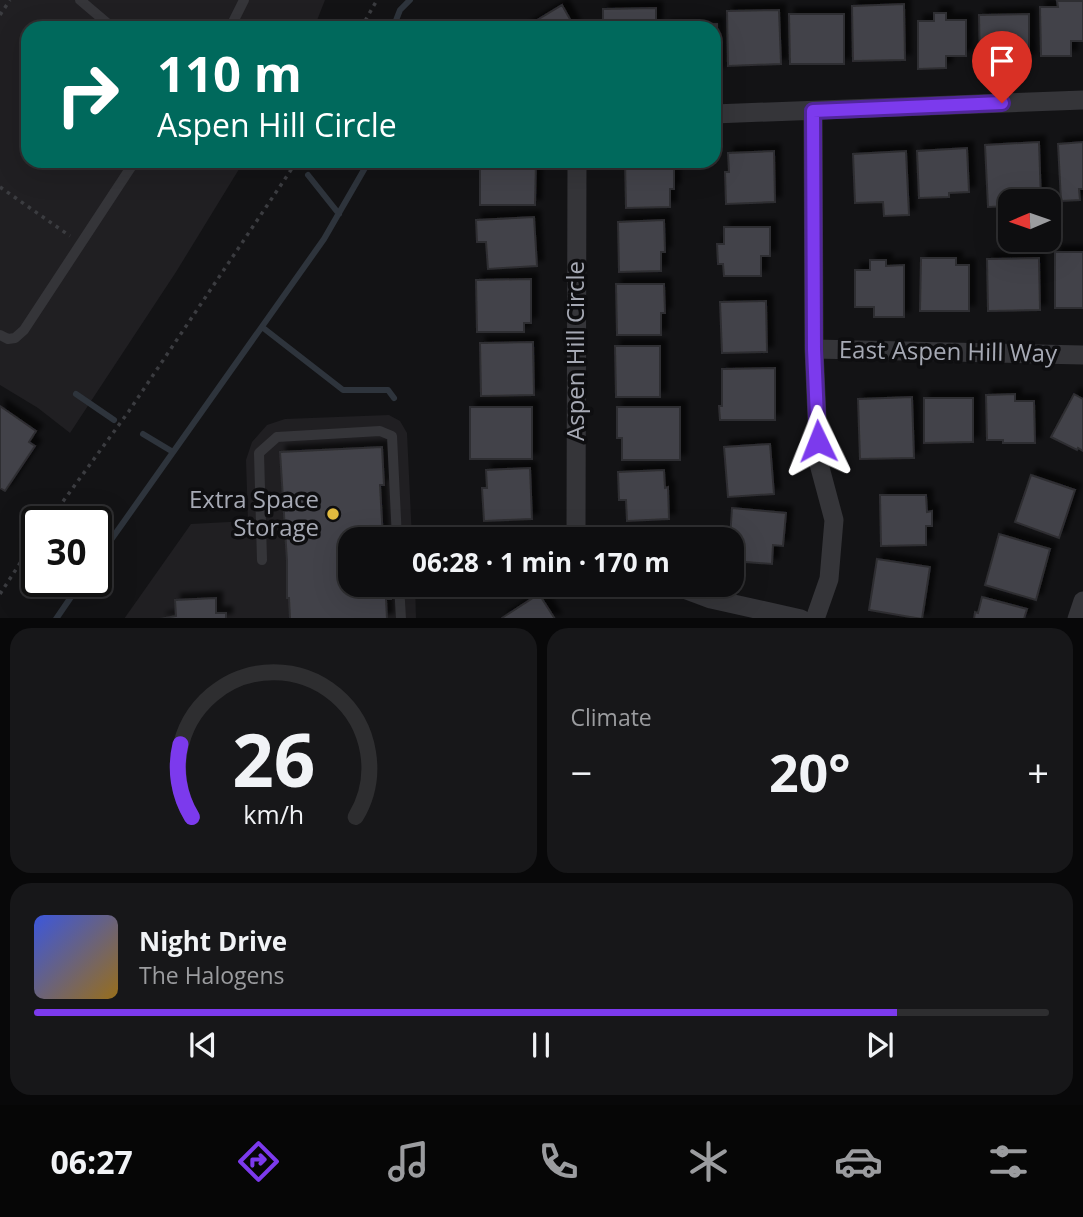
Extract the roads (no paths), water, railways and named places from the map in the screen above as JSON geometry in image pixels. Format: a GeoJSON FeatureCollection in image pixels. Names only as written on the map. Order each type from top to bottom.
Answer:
{"type":"FeatureCollection","features":[{"type":"Feature","properties":{"kind":"street"},"geometry":{"type":"LineString","coordinates":[[721,114],[1083,100]]}},
{"type":"Feature","properties":{"kind":"street"},"geometry":{"type":"LineString","coordinates":[[813,111],[814,349],[819,464],[834,520],[829,579],[815,618]]}},
{"type":"Feature","properties":{"kind":"street","name":"Aspen Hill Circle"},"geometry":{"type":"LineString","coordinates":[[576,527],[577,168]]}},
{"type":"Feature","properties":{"kind":"street","name":"East Aspen Hill Way"},"geometry":{"type":"LineString","coordinates":[[814,349],[1083,355]]}},
{"type":"Feature","properties":{"kind":"street"},"geometry":{"type":"LineString","coordinates":[[706,597],[801,618]]}},
{"type":"Feature","properties":{"kind":"street"},"geometry":{"type":"LineString","coordinates":[[1077,618],[1083,601]]}},
{"type":"Feature","properties":{"kind":"lane"},"geometry":{"type":"LineString","coordinates":[[80,0],[105,21]]}},
{"type":"Feature","properties":{"kind":"lane"},"geometry":{"type":"LineString","coordinates":[[234,21],[244,0]]}},
{"type":"Feature","properties":{"kind":"lane"},"geometry":{"type":"LineString","coordinates":[[0,335],[8,339],[15,338],[24,330],[130,168]]}},
{"type":"Feature","properties":{"kind":"lane"},"geometry":{"type":"LineString","coordinates":[[262,560],[259,453],[277,437],[380,430],[392,436],[396,527]]}},
{"type":"Feature","properties":{"kind":"lane"},"geometry":{"type":"LineString","coordinates":[[400,597],[401,618]]}},
{"type":"Feature","properties":{"kind":"waterway"},"geometry":{"type":"LineString","coordinates":[[396,21],[400,10],[410,0]]}},
{"type":"Feature","properties":{"kind":"waterway"},"geometry":{"type":"LineString","coordinates":[[112,538],[324,239],[365,168]]}},
{"type":"Feature","properties":{"kind":"waterway"},"geometry":{"type":"LineString","coordinates":[[308,175],[339,214]]}},
{"type":"Feature","properties":{"kind":"waterway"},"geometry":{"type":"LineString","coordinates":[[262,327],[343,390],[388,390],[394,398]]}},
{"type":"Feature","properties":{"kind":"waterway"},"geometry":{"type":"LineString","coordinates":[[76,394],[114,420]]}},
{"type":"Feature","properties":{"kind":"waterway"},"geometry":{"type":"LineString","coordinates":[[143,434],[173,452]]}},
{"type":"Feature","properties":{"kind":"waterway"},"geometry":{"type":"LineString","coordinates":[[57,618],[71,597]]}},
{"type":"Feature","properties":{"kind":"place","name":"Extra Space Storage"},"geometry":{"type":"Point","coordinates":[333,514]}}]}
